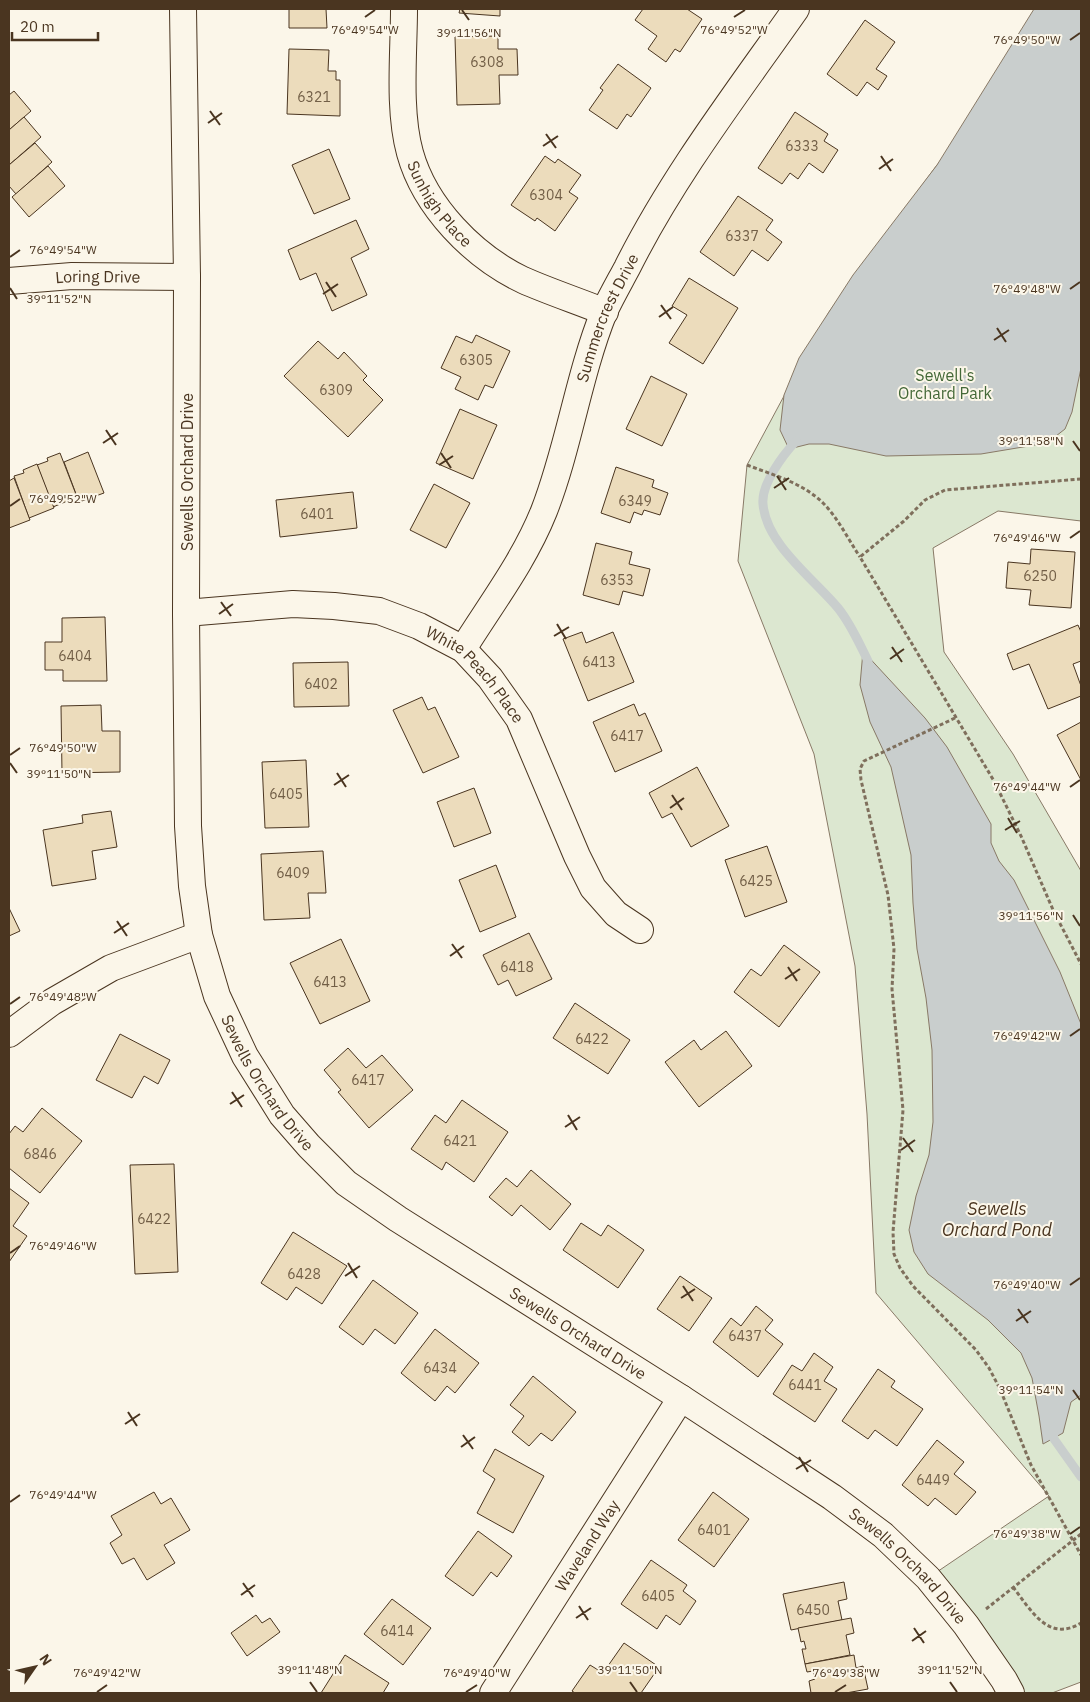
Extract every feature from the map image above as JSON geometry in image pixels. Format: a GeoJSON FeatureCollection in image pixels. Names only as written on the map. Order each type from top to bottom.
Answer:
{"type":"FeatureCollection","features":[{"type":"Feature","properties":{"kind":"street","name":"Sewells Orchard Drive"},"geometry":{"type":"LineString","coordinates":[[183,9],[187,277],[186,613],[188,826],[192,886],[199,935],[217,996],[245,1056],[282,1115],[309,1146],[346,1183],[398,1219],[681,1398],[832,1497],[883,1535],[928,1578],[966,1624],[1011,1693]]}},
{"type":"Feature","properties":{"kind":"street","name":"Sunhigh Place"},"geometry":{"type":"LineString","coordinates":[[404,9],[404,112],[410,152],[420,180],[440,212],[460,236],[489,259],[522,279],[605,312]]}},
{"type":"Feature","properties":{"kind":"street","name":"Summercrest Drive"},"geometry":{"type":"LineString","coordinates":[[463,648],[522,556],[543,512],[561,462],[585,369],[605,312],[646,231],[680,176],[796,9]]}},
{"type":"Feature","properties":{"kind":"street","name":"Loring Drive"},"geometry":{"type":"LineString","coordinates":[[9,281],[72,276],[187,277]]}},
{"type":"Feature","properties":{"kind":"street","name":"White Peach Place"},"geometry":{"type":"LineString","coordinates":[[186,613],[293,604],[379,611],[419,626],[463,648],[490,678],[519,719],[577,856],[593,888],[616,914],[640,930]]}},
{"type":"Feature","properties":{"kind":"street"},"geometry":{"type":"LineString","coordinates":[[9,1034],[52,1002],[111,968],[199,935]]}},
{"type":"Feature","properties":{"kind":"street","name":"Waveland Way"},"geometry":{"type":"LineString","coordinates":[[493,1693],[681,1398]]}},
{"type":"Feature","properties":{"kind":"path"},"geometry":{"type":"LineString","coordinates":[[747,465],[805,490],[822,502],[837,520],[994,781],[1054,912],[1081,964]]}},
{"type":"Feature","properties":{"kind":"path"},"geometry":{"type":"LineString","coordinates":[[860,557],[904,521],[925,500],[945,490],[1081,479]]}},
{"type":"Feature","properties":{"kind":"path"},"geometry":{"type":"LineString","coordinates":[[955,718],[864,761],[860,769],[860,780],[888,895],[894,949],[892,989],[903,1110],[892,1232],[894,1254],[900,1268],[913,1286],[976,1350],[989,1368],[1000,1389],[1031,1465],[1081,1555]]}},
{"type":"Feature","properties":{"kind":"path"},"geometry":{"type":"LineString","coordinates":[[966,1624],[1081,1534]]}},
{"type":"Feature","properties":{"kind":"path"},"geometry":{"type":"LineString","coordinates":[[1013,1587],[1038,1619],[1048,1627],[1062,1630],[1081,1623]]}},
{"type":"Feature","properties":{"kind":"green space","name":"Sewell's Orchard Park"},"geometry":{"type":"Polygon","coordinates":[[[1081,9],[1081,521],[998,511],[933,548],[944,652],[1013,754],[1081,871],[1081,1682],[1052,1693],[1008,1693],[928,1578],[1049,1496],[876,1293],[867,1114],[855,966],[814,754],[738,561],[747,465],[829,312],[937,165],[1081,9]]]}},
{"type":"Feature","properties":{"kind":"water"},"geometry":{"type":"Polygon","coordinates":[[[1034,9],[1081,9],[1081,368],[1072,412],[1065,429],[1047,443],[981,454],[886,456],[829,444],[809,444],[789,449],[780,430],[784,395],[799,358],[853,275],[937,165],[1034,9]]]}},
{"type":"Feature","properties":{"kind":"water","name":"Sewells Orchard Pond"},"geometry":{"type":"Polygon","coordinates":[[[863,651],[925,718],[947,747],[991,824],[991,843],[999,861],[1014,880],[1060,972],[1081,1024],[1081,1395],[1071,1402],[1063,1433],[1043,1444],[1032,1378],[1021,1353],[988,1320],[928,1274],[914,1252],[909,1230],[916,1196],[929,1155],[933,1122],[932,1050],[926,998],[917,949],[911,855],[891,767],[870,722],[860,685],[863,651]]]}},
{"type":"Feature","properties":{"kind":"building"},"geometry":{"type":"Polygon","coordinates":[[[289,9],[326,9],[327,28],[289,28],[289,9]]]}},
{"type":"Feature","properties":{"kind":"building"},"geometry":{"type":"Polygon","coordinates":[[[460,9],[500,9],[500,16],[459,13],[460,9]]]}},
{"type":"Feature","properties":{"kind":"building"},"geometry":{"type":"Polygon","coordinates":[[[643,9],[687,9],[702,19],[680,52],[675,49],[666,62],[648,49],[657,36],[635,20],[643,9]]]}},
{"type":"Feature","properties":{"kind":"building"},"geometry":{"type":"Polygon","coordinates":[[[865,20],[895,42],[876,69],[887,76],[878,90],[867,82],[857,96],[827,74],[865,20]]]}},
{"type":"Feature","properties":{"kind":"building"},"geometry":{"type":"Polygon","coordinates":[[[498,36],[498,49],[517,49],[518,75],[499,75],[500,104],[457,105],[455,37],[498,36]]]}},
{"type":"Feature","properties":{"kind":"building"},"geometry":{"type":"Polygon","coordinates":[[[289,49],[329,50],[328,71],[336,71],[336,80],[340,80],[340,116],[287,114],[289,49]]]}},
{"type":"Feature","properties":{"kind":"building"},"geometry":{"type":"Polygon","coordinates":[[[618,64],[651,88],[631,117],[627,114],[617,129],[589,110],[603,90],[600,88],[618,64]]]}},
{"type":"Feature","properties":{"kind":"building"},"geometry":{"type":"Polygon","coordinates":[[[14,91],[31,111],[9,130],[9,95],[14,91]]]}},
{"type":"Feature","properties":{"kind":"building"},"geometry":{"type":"Polygon","coordinates":[[[795,112],[828,134],[824,141],[838,150],[823,173],[809,163],[798,179],[790,173],[782,184],[758,168],[795,112]]]}},
{"type":"Feature","properties":{"kind":"building"},"geometry":{"type":"Polygon","coordinates":[[[24,117],[41,137],[9,165],[9,130],[24,117]]]}},
{"type":"Feature","properties":{"kind":"building"},"geometry":{"type":"Polygon","coordinates":[[[35,143],[52,162],[16,194],[9,186],[9,165],[35,143]]]}},
{"type":"Feature","properties":{"kind":"building"},"geometry":{"type":"Polygon","coordinates":[[[329,149],[350,199],[314,214],[292,165],[329,149]]]}},
{"type":"Feature","properties":{"kind":"building"},"geometry":{"type":"Polygon","coordinates":[[[545,156],[555,163],[558,159],[581,175],[569,192],[578,198],[555,231],[537,218],[535,221],[511,205],[545,156]]]}},
{"type":"Feature","properties":{"kind":"building"},"geometry":{"type":"Polygon","coordinates":[[[48,166],[65,186],[29,217],[12,197],[48,166]]]}},
{"type":"Feature","properties":{"kind":"building"},"geometry":{"type":"Polygon","coordinates":[[[738,196],[773,220],[766,230],[782,242],[768,261],[752,250],[734,276],[700,252],[738,196]]]}},
{"type":"Feature","properties":{"kind":"building"},"geometry":{"type":"Polygon","coordinates":[[[356,220],[369,249],[351,258],[367,295],[332,311],[316,273],[300,280],[288,250],[356,220]]]}},
{"type":"Feature","properties":{"kind":"building"},"geometry":{"type":"Polygon","coordinates":[[[689,278],[738,308],[703,364],[669,343],[687,315],[672,306],[689,278]]]}},
{"type":"Feature","properties":{"kind":"building"},"geometry":{"type":"Polygon","coordinates":[[[476,335],[510,351],[493,388],[485,385],[478,400],[455,389],[461,377],[441,368],[456,336],[472,343],[476,335]]]}},
{"type":"Feature","properties":{"kind":"building"},"geometry":{"type":"Polygon","coordinates":[[[318,341],[338,359],[344,352],[367,376],[363,380],[383,400],[348,437],[284,376],[318,341]]]}},
{"type":"Feature","properties":{"kind":"building"},"geometry":{"type":"Polygon","coordinates":[[[651,376],[687,394],[662,446],[626,429],[651,376]]]}},
{"type":"Feature","properties":{"kind":"building"},"geometry":{"type":"Polygon","coordinates":[[[460,409],[497,425],[473,479],[436,463],[460,409]]]}},
{"type":"Feature","properties":{"kind":"building"},"geometry":{"type":"Polygon","coordinates":[[[88,452],[104,493],[79,502],[64,462],[88,452]]]}},
{"type":"Feature","properties":{"kind":"building"},"geometry":{"type":"Polygon","coordinates":[[[60,453],[77,497],[53,507],[37,465],[48,461],[47,458],[60,453]]]}},
{"type":"Feature","properties":{"kind":"building"},"geometry":{"type":"Polygon","coordinates":[[[37,464],[54,508],[29,518],[14,476],[24,473],[23,470],[37,464]]]}},
{"type":"Feature","properties":{"kind":"building"},"geometry":{"type":"Polygon","coordinates":[[[616,467],[654,480],[652,487],[668,493],[660,515],[644,510],[642,515],[634,512],[630,523],[601,513],[616,467]]]}},
{"type":"Feature","properties":{"kind":"building"},"geometry":{"type":"Polygon","coordinates":[[[14,478],[30,520],[9,528],[9,481],[14,478]]]}},
{"type":"Feature","properties":{"kind":"building"},"geometry":{"type":"Polygon","coordinates":[[[434,484],[470,503],[446,548],[410,530],[434,484]]]}},
{"type":"Feature","properties":{"kind":"building"},"geometry":{"type":"Polygon","coordinates":[[[353,492],[357,528],[280,537],[276,500],[353,492]]]}},
{"type":"Feature","properties":{"kind":"building"},"geometry":{"type":"Polygon","coordinates":[[[596,543],[632,552],[629,564],[650,569],[643,596],[623,591],[619,605],[583,595],[596,543]]]}},
{"type":"Feature","properties":{"kind":"building"},"geometry":{"type":"Polygon","coordinates":[[[1031,549],[1075,552],[1071,608],[1029,605],[1031,590],[1006,588],[1008,562],[1030,564],[1031,549]]]}},
{"type":"Feature","properties":{"kind":"building"},"geometry":{"type":"Polygon","coordinates":[[[105,617],[107,681],[63,681],[63,670],[45,670],[45,642],[62,642],[62,618],[105,617]]]}},
{"type":"Feature","properties":{"kind":"building"},"geometry":{"type":"Polygon","coordinates":[[[1078,625],[1081,632],[1081,661],[1073,664],[1081,686],[1081,696],[1048,709],[1029,664],[1013,670],[1007,654],[1078,625]]]}},
{"type":"Feature","properties":{"kind":"building"},"geometry":{"type":"Polygon","coordinates":[[[582,632],[586,643],[613,632],[634,682],[588,701],[563,639],[582,632]]]}},
{"type":"Feature","properties":{"kind":"building"},"geometry":{"type":"Polygon","coordinates":[[[348,662],[349,706],[294,707],[293,663],[348,662]]]}},
{"type":"Feature","properties":{"kind":"building"},"geometry":{"type":"Polygon","coordinates":[[[422,697],[428,710],[435,707],[459,757],[423,773],[393,710],[422,697]]]}},
{"type":"Feature","properties":{"kind":"building"},"geometry":{"type":"Polygon","coordinates":[[[634,704],[639,716],[645,713],[662,751],[615,772],[593,722],[634,704]]]}},
{"type":"Feature","properties":{"kind":"building"},"geometry":{"type":"Polygon","coordinates":[[[101,705],[102,731],[120,731],[120,772],[62,773],[61,706],[101,705]]]}},
{"type":"Feature","properties":{"kind":"building"},"geometry":{"type":"Polygon","coordinates":[[[1081,722],[1081,780],[1057,735],[1081,722]]]}},
{"type":"Feature","properties":{"kind":"building"},"geometry":{"type":"Polygon","coordinates":[[[306,760],[309,827],[265,828],[262,762],[306,760]]]}},
{"type":"Feature","properties":{"kind":"building"},"geometry":{"type":"Polygon","coordinates":[[[697,767],[729,826],[691,847],[672,813],[662,818],[649,793],[697,767]]]}},
{"type":"Feature","properties":{"kind":"building"},"geometry":{"type":"Polygon","coordinates":[[[474,788],[491,833],[454,847],[437,802],[474,788]]]}},
{"type":"Feature","properties":{"kind":"building"},"geometry":{"type":"Polygon","coordinates":[[[111,811],[117,847],[92,851],[96,879],[52,886],[43,830],[83,823],[82,815],[111,811]]]}},
{"type":"Feature","properties":{"kind":"building"},"geometry":{"type":"Polygon","coordinates":[[[767,846],[787,902],[745,917],[725,860],[767,846]]]}},
{"type":"Feature","properties":{"kind":"building"},"geometry":{"type":"Polygon","coordinates":[[[323,851],[326,893],[308,893],[310,918],[264,920],[261,854],[323,851]]]}},
{"type":"Feature","properties":{"kind":"building"},"geometry":{"type":"Polygon","coordinates":[[[496,865],[516,917],[480,932],[459,880],[496,865]]]}},
{"type":"Feature","properties":{"kind":"building"},"geometry":{"type":"Polygon","coordinates":[[[9,908],[20,931],[9,936],[9,908]]]}},
{"type":"Feature","properties":{"kind":"building"},"geometry":{"type":"Polygon","coordinates":[[[529,933],[552,979],[516,996],[508,980],[498,985],[483,955],[529,933]]]}},
{"type":"Feature","properties":{"kind":"building"},"geometry":{"type":"Polygon","coordinates":[[[341,939],[370,1001],[320,1024],[290,963],[341,939]]]}},
{"type":"Feature","properties":{"kind":"building"},"geometry":{"type":"Polygon","coordinates":[[[784,945],[820,972],[779,1027],[734,992],[751,969],[761,976],[784,945]]]}},
{"type":"Feature","properties":{"kind":"building"},"geometry":{"type":"Polygon","coordinates":[[[575,1003],[630,1040],[608,1074],[553,1038],[575,1003]]]}},
{"type":"Feature","properties":{"kind":"building"},"geometry":{"type":"Polygon","coordinates":[[[726,1031],[752,1066],[699,1107],[665,1062],[694,1040],[701,1050],[726,1031]]]}},
{"type":"Feature","properties":{"kind":"building"},"geometry":{"type":"Polygon","coordinates":[[[120,1034],[170,1060],[158,1084],[144,1076],[132,1098],[96,1080],[120,1034]]]}},
{"type":"Feature","properties":{"kind":"building"},"geometry":{"type":"Polygon","coordinates":[[[348,1048],[366,1068],[382,1055],[413,1090],[369,1128],[338,1092],[341,1090],[324,1070],[348,1048]]]}},
{"type":"Feature","properties":{"kind":"building"},"geometry":{"type":"Polygon","coordinates":[[[462,1100],[508,1132],[474,1182],[446,1162],[442,1170],[411,1149],[435,1115],[446,1123],[462,1100]]]}},
{"type":"Feature","properties":{"kind":"building"},"geometry":{"type":"Polygon","coordinates":[[[42,1108],[82,1141],[40,1193],[9,1168],[9,1134],[15,1126],[23,1132],[42,1108]]]}},
{"type":"Feature","properties":{"kind":"building"},"geometry":{"type":"Polygon","coordinates":[[[174,1164],[178,1272],[135,1274],[130,1165],[174,1164]]]}},
{"type":"Feature","properties":{"kind":"building"},"geometry":{"type":"Polygon","coordinates":[[[531,1170],[571,1204],[550,1230],[521,1205],[512,1216],[489,1197],[506,1178],[517,1187],[531,1170]]]}},
{"type":"Feature","properties":{"kind":"building"},"geometry":{"type":"Polygon","coordinates":[[[9,1188],[29,1203],[13,1226],[27,1236],[9,1262],[9,1188]]]}},
{"type":"Feature","properties":{"kind":"building"},"geometry":{"type":"Polygon","coordinates":[[[581,1223],[601,1236],[608,1225],[644,1250],[618,1288],[563,1250],[581,1223]]]}},
{"type":"Feature","properties":{"kind":"building"},"geometry":{"type":"Polygon","coordinates":[[[293,1232],[347,1266],[322,1304],[296,1287],[287,1300],[261,1283],[293,1232]]]}},
{"type":"Feature","properties":{"kind":"building"},"geometry":{"type":"Polygon","coordinates":[[[680,1276],[712,1298],[689,1331],[657,1309],[680,1276]]]}},
{"type":"Feature","properties":{"kind":"building"},"geometry":{"type":"Polygon","coordinates":[[[373,1280],[418,1313],[395,1344],[375,1329],[363,1345],[339,1327],[373,1280]]]}},
{"type":"Feature","properties":{"kind":"building"},"geometry":{"type":"Polygon","coordinates":[[[756,1306],[773,1320],[765,1330],[783,1344],[758,1377],[713,1342],[731,1318],[741,1326],[756,1306]]]}},
{"type":"Feature","properties":{"kind":"building"},"geometry":{"type":"Polygon","coordinates":[[[435,1329],[479,1363],[455,1393],[447,1386],[435,1401],[401,1373],[435,1329]]]}},
{"type":"Feature","properties":{"kind":"building"},"geometry":{"type":"Polygon","coordinates":[[[814,1353],[833,1367],[824,1381],[837,1389],[815,1422],[773,1394],[792,1365],[802,1371],[814,1353]]]}},
{"type":"Feature","properties":{"kind":"building"},"geometry":{"type":"Polygon","coordinates":[[[878,1369],[895,1381],[891,1387],[923,1409],[897,1446],[875,1430],[868,1439],[842,1421],[878,1369]]]}},
{"type":"Feature","properties":{"kind":"building"},"geometry":{"type":"Polygon","coordinates":[[[533,1376],[576,1412],[552,1441],[541,1433],[529,1446],[512,1432],[524,1416],[510,1405],[533,1376]]]}},
{"type":"Feature","properties":{"kind":"building"},"geometry":{"type":"Polygon","coordinates":[[[937,1440],[964,1462],[954,1474],[976,1492],[956,1515],[935,1498],[928,1506],[902,1485],[937,1440]]]}},
{"type":"Feature","properties":{"kind":"building"},"geometry":{"type":"Polygon","coordinates":[[[495,1449],[544,1476],[513,1533],[477,1513],[495,1479],[483,1471],[495,1449]]]}},
{"type":"Feature","properties":{"kind":"building"},"geometry":{"type":"Polygon","coordinates":[[[154,1492],[161,1504],[171,1498],[190,1530],[164,1545],[175,1563],[147,1580],[134,1558],[122,1564],[110,1543],[122,1535],[111,1516],[154,1492]]]}},
{"type":"Feature","properties":{"kind":"building"},"geometry":{"type":"Polygon","coordinates":[[[713,1492],[749,1519],[714,1567],[678,1540],[713,1492]]]}},
{"type":"Feature","properties":{"kind":"building"},"geometry":{"type":"Polygon","coordinates":[[[478,1531],[512,1556],[497,1577],[491,1572],[473,1596],[445,1576],[478,1531]]]}},
{"type":"Feature","properties":{"kind":"building"},"geometry":{"type":"Polygon","coordinates":[[[651,1560],[687,1585],[683,1591],[696,1601],[680,1625],[666,1615],[657,1629],[621,1604],[651,1560]]]}},
{"type":"Feature","properties":{"kind":"building"},"geometry":{"type":"Polygon","coordinates":[[[844,1582],[847,1599],[838,1601],[842,1620],[791,1630],[783,1594],[844,1582]]]}},
{"type":"Feature","properties":{"kind":"building"},"geometry":{"type":"Polygon","coordinates":[[[392,1599],[431,1628],[403,1665],[364,1634],[392,1599]]]}},
{"type":"Feature","properties":{"kind":"building"},"geometry":{"type":"Polygon","coordinates":[[[256,1615],[262,1623],[270,1618],[280,1632],[247,1656],[231,1633],[256,1615]]]}},
{"type":"Feature","properties":{"kind":"building"},"geometry":{"type":"Polygon","coordinates":[[[851,1618],[854,1633],[846,1635],[850,1655],[805,1664],[802,1649],[806,1649],[804,1641],[801,1642],[798,1628],[851,1618]]]}},
{"type":"Feature","properties":{"kind":"building"},"geometry":{"type":"Polygon","coordinates":[[[624,1643],[659,1667],[641,1693],[575,1693],[572,1691],[590,1665],[603,1673],[624,1643]]]}},
{"type":"Feature","properties":{"kind":"building"},"geometry":{"type":"Polygon","coordinates":[[[345,1655],[389,1683],[383,1693],[321,1693],[345,1655]]]}},
{"type":"Feature","properties":{"kind":"building"},"geometry":{"type":"Polygon","coordinates":[[[854,1655],[856,1668],[863,1666],[868,1689],[846,1693],[811,1693],[809,1681],[815,1679],[813,1671],[807,1672],[805,1664],[854,1655]]]}},
{"type":"Feature","properties":{"kind":"waterway"},"geometry":{"type":"LineString","coordinates":[[796,441],[779,462],[765,488],[763,504],[766,519],[781,547],[843,614],[868,661]]}},
{"type":"Feature","properties":{"kind":"waterway"},"geometry":{"type":"LineString","coordinates":[[1053,1427],[1054,1439],[1081,1477]]}}]}
